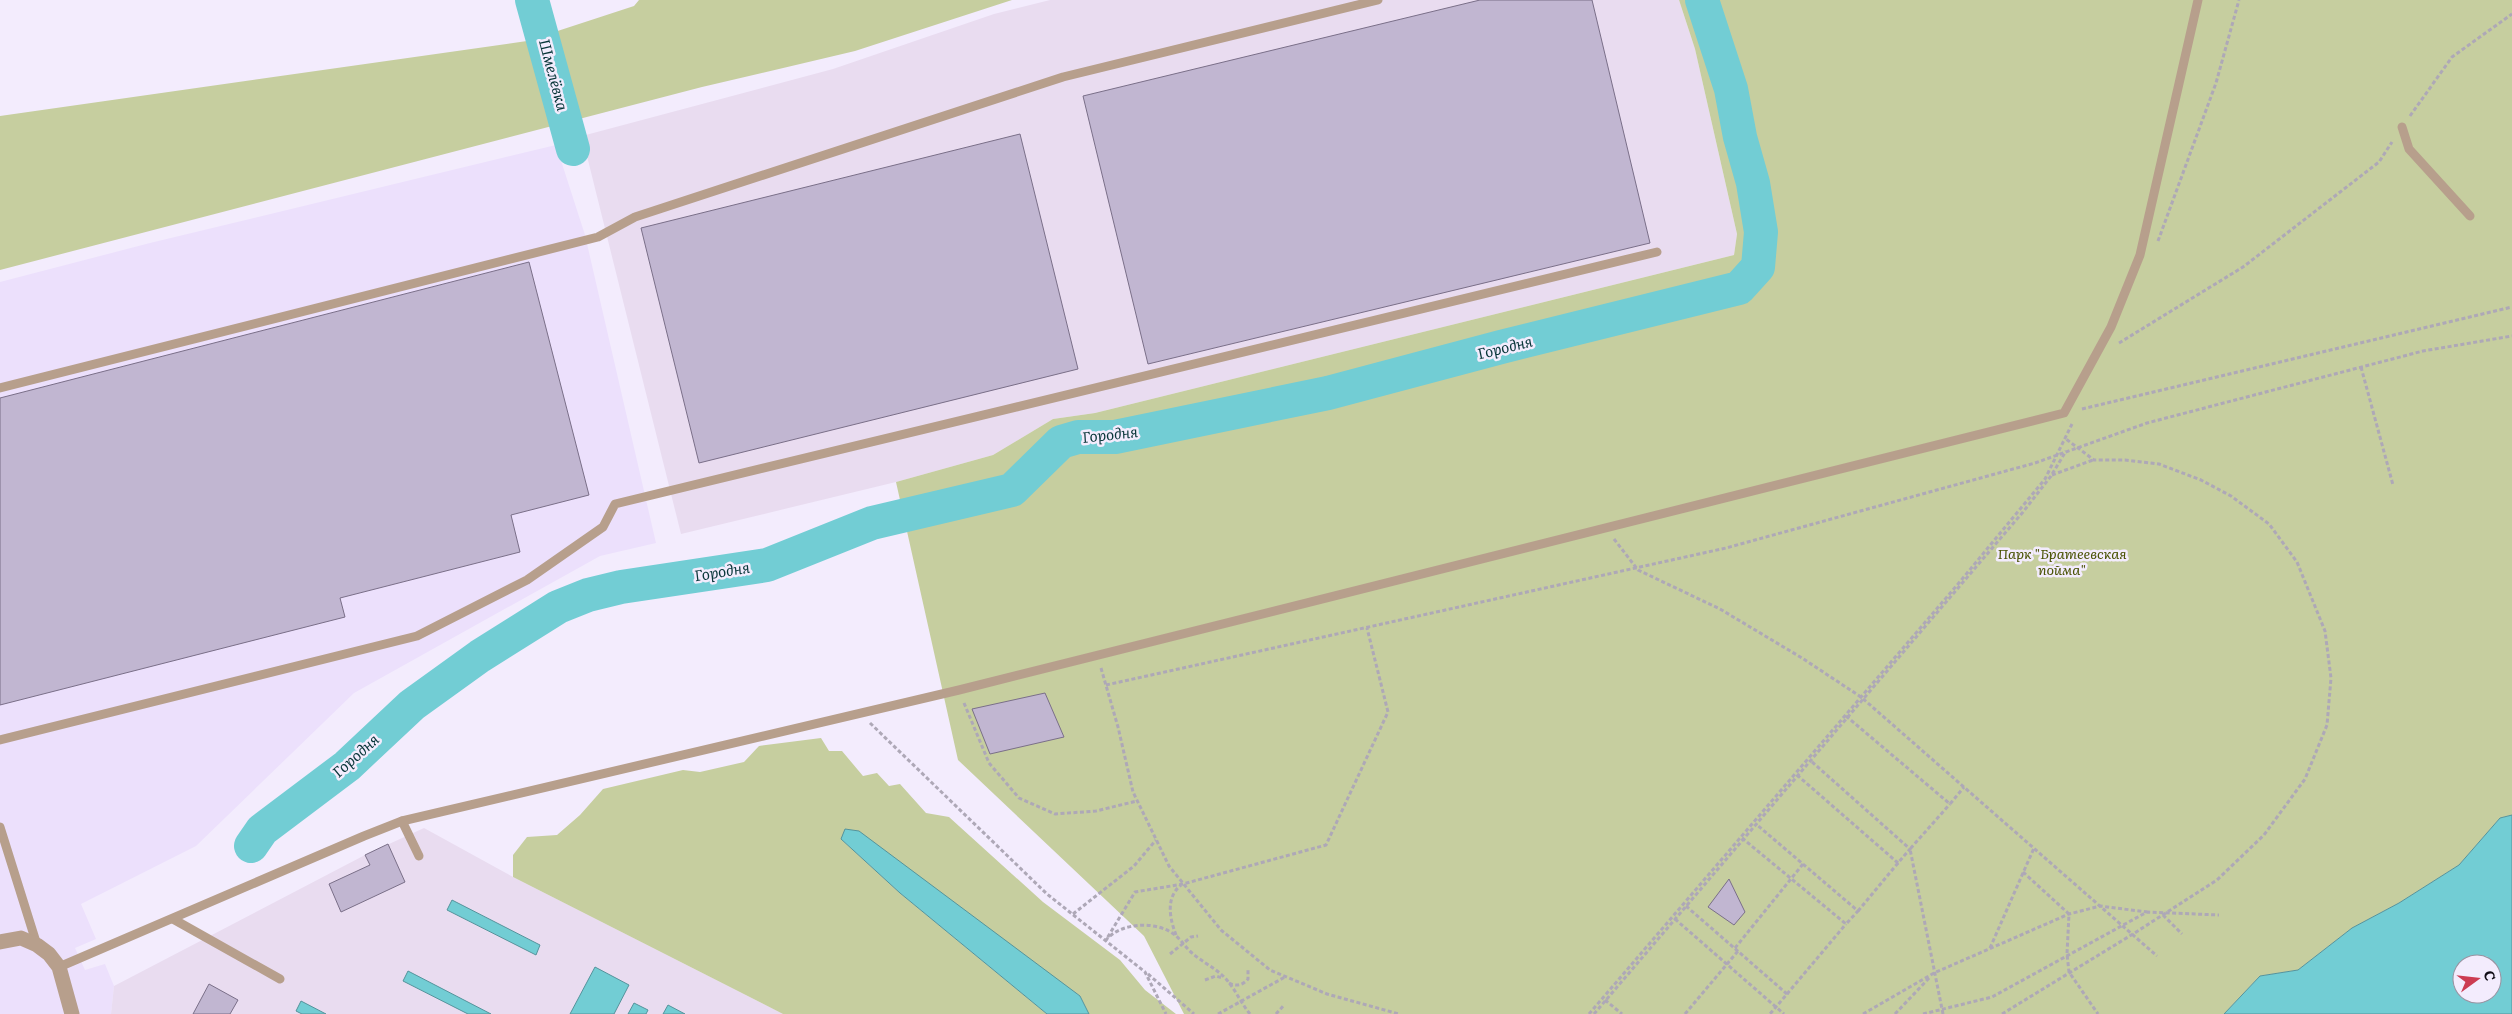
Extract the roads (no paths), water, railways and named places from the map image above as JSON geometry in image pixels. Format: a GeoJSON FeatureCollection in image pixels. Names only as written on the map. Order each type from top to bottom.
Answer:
{"type":"FeatureCollection","features":[{"type":"Feature","properties":{"kind":"street"},"geometry":{"type":"LineString","coordinates":[[0,942],[21,938],[37,945],[49,954],[58,967],[72,1014]]}},
{"type":"Feature","properties":{"kind":"lane"},"geometry":{"type":"LineString","coordinates":[[0,388],[598,237],[635,217],[1063,77],[1378,0]]}},
{"type":"Feature","properties":{"kind":"lane"},"geometry":{"type":"LineString","coordinates":[[58,967],[402,821],[959,690],[2064,413],[2112,327],[2140,255],[2198,0]]}},
{"type":"Feature","properties":{"kind":"lane"},"geometry":{"type":"LineString","coordinates":[[2402,127],[2409,149],[2470,216]]}},
{"type":"Feature","properties":{"kind":"lane"},"geometry":{"type":"LineString","coordinates":[[0,740],[417,636],[527,580],[604,527],[615,504],[1657,252]]}},
{"type":"Feature","properties":{"kind":"lane"},"geometry":{"type":"LineString","coordinates":[[402,821],[419,856]]}},
{"type":"Feature","properties":{"kind":"lane"},"geometry":{"type":"LineString","coordinates":[[0,828],[37,945]]}},
{"type":"Feature","properties":{"kind":"lane"},"geometry":{"type":"LineString","coordinates":[[173,918],[280,978]]}},
{"type":"Feature","properties":{"kind":"water"},"geometry":{"type":"Polygon","coordinates":[[[2512,815],[2512,1014],[2224,1014],[2260,976],[2298,970],[2352,928],[2399,903],[2459,865],[2500,818],[2512,815]]]}},
{"type":"Feature","properties":{"kind":"water"},"geometry":{"type":"Polygon","coordinates":[[[845,829],[859,831],[1080,996],[1089,1014],[1047,1014],[900,893],[841,839],[845,829]]]}},
{"type":"Feature","properties":{"kind":"water"},"geometry":{"type":"Polygon","coordinates":[[[452,900],[540,945],[536,955],[447,910],[452,900]]]}},
{"type":"Feature","properties":{"kind":"water"},"geometry":{"type":"Polygon","coordinates":[[[595,967],[629,985],[614,1014],[570,1014],[595,967]]]}},
{"type":"Feature","properties":{"kind":"water"},"geometry":{"type":"Polygon","coordinates":[[[408,971],[491,1014],[468,1014],[403,981],[408,971]]]}},
{"type":"Feature","properties":{"kind":"water"},"geometry":{"type":"Polygon","coordinates":[[[301,1001],[326,1014],[302,1014],[296,1011],[301,1001]]]}},
{"type":"Feature","properties":{"kind":"water"},"geometry":{"type":"Polygon","coordinates":[[[634,1003],[648,1010],[646,1014],[628,1014],[634,1003]]]}},
{"type":"Feature","properties":{"kind":"water"},"geometry":{"type":"Polygon","coordinates":[[[668,1005],[685,1014],[663,1014],[668,1005]]]}},
{"type":"Feature","properties":{"kind":"waterway","name":"Шмелёвка"},"geometry":{"type":"LineString","coordinates":[[532,0],[573,149]]}},
{"type":"Feature","properties":{"kind":"waterway","name":"Городня"},"geometry":{"type":"LineString","coordinates":[[251,846],[262,830],[347,766],[412,705],[480,656],[558,607],[588,595],[621,587],[767,565],[872,523],[1012,490],[1061,442],[1078,437],[1115,437],[1328,393],[1501,347],[1739,288],[1758,267],[1761,232],[1753,183],[1740,137],[1731,89],[1702,0]]}},
{"type":"Feature","properties":{"kind":"park label","name":"Парк \"Братеевская пойма\""},"geometry":{"type":"Point","coordinates":[2062,562]}}]}
